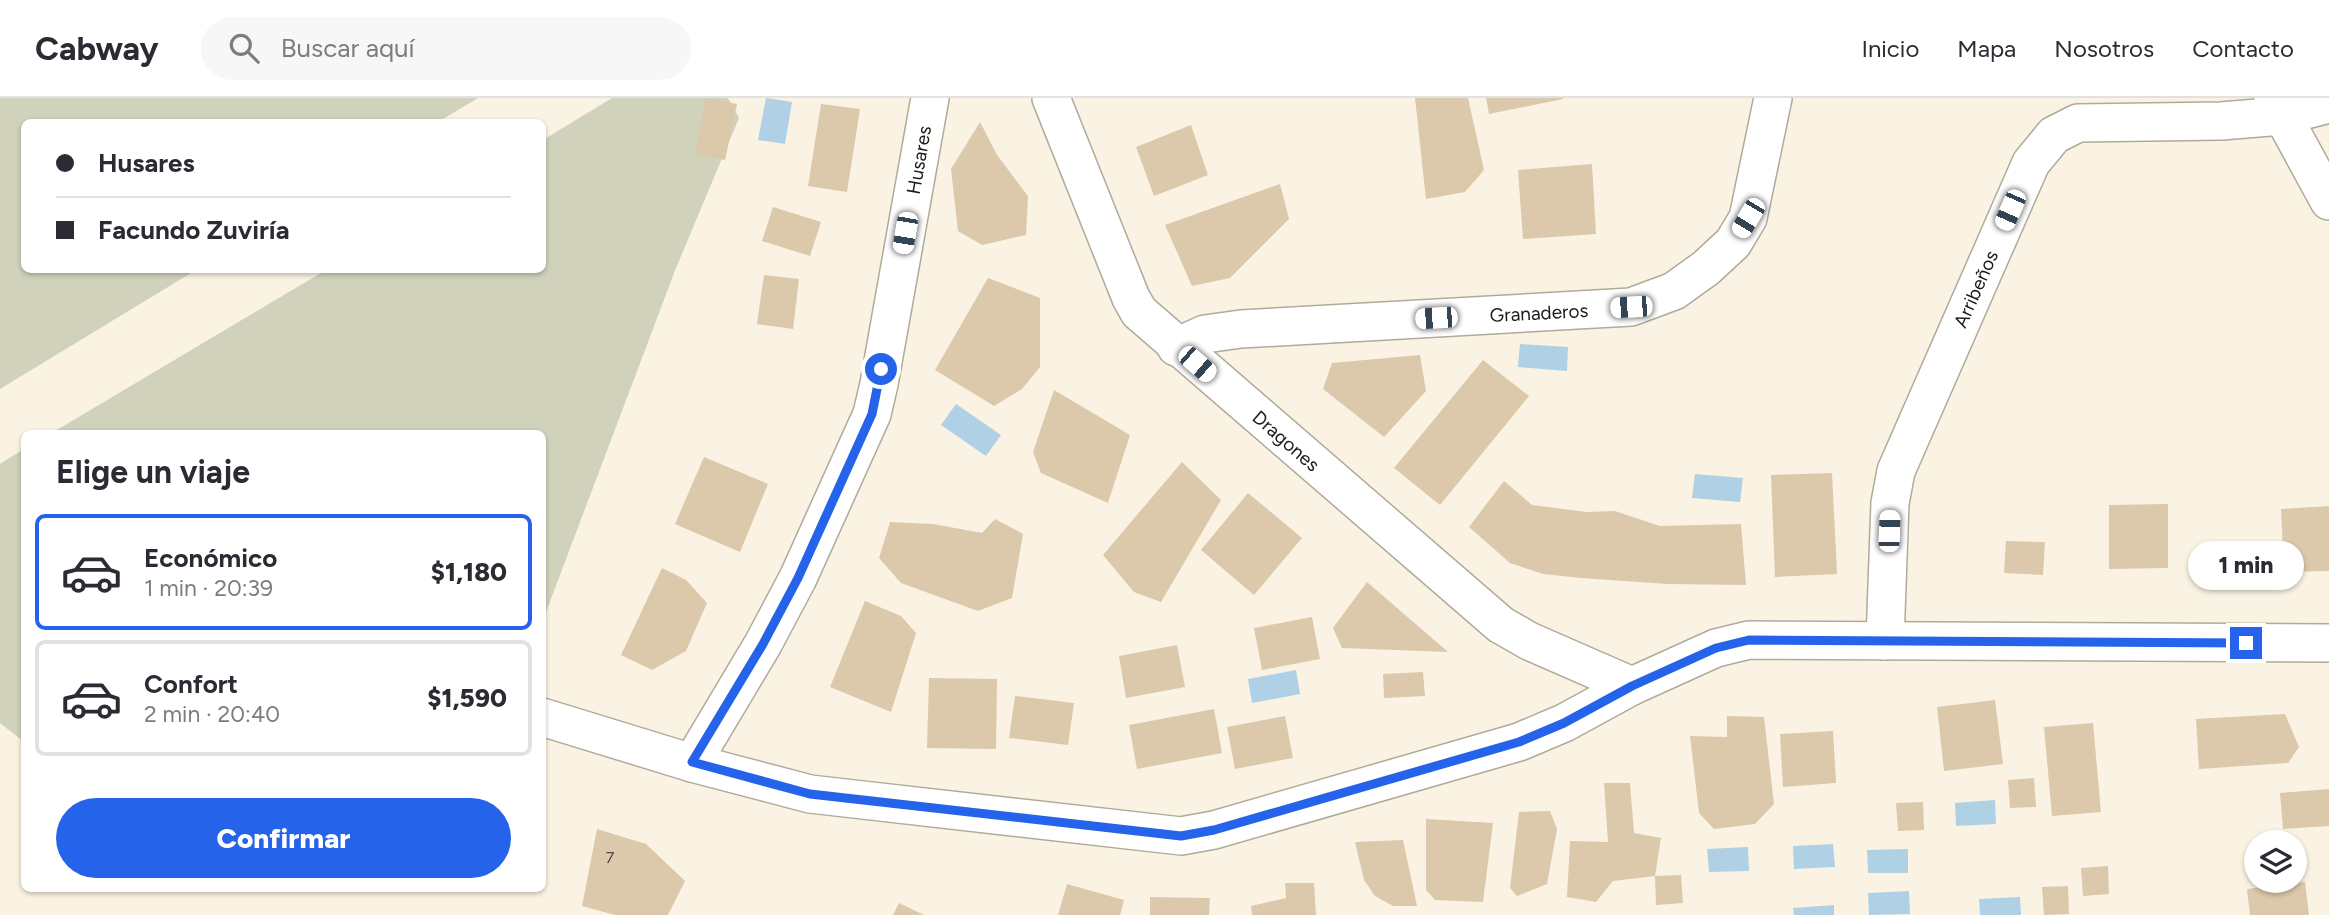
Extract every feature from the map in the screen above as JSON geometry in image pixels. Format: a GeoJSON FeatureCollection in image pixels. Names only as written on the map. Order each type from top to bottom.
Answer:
{"type":"FeatureCollection","features":[{"type":"Feature","properties":{"kind":"street","name":"Husares"},"geometry":{"type":"LineString","coordinates":[[692,762],[763,644],[798,578],[872,414],[930,98]]}},
{"type":"Feature","properties":{"kind":"street","name":"Dragones"},"geometry":{"type":"LineString","coordinates":[[1051,98],[1139,312],[1501,625],[1529,641],[1632,686]]}},
{"type":"Feature","properties":{"kind":"street","name":"Granaderos"},"geometry":{"type":"LineString","coordinates":[[1177,347],[1206,334],[1241,329],[1631,307],[1674,291],[1706,268],[1733,243],[1748,218],[1773,98]]}},
{"type":"Feature","properties":{"kind":"street","name":"Arribeños"},"geometry":{"type":"LineString","coordinates":[[1885,640],[1891,503],[1896,471],[2031,163],[2054,135],[2078,124],[2221,121],[2278,107],[2329,104]]}},
{"type":"Feature","properties":{"kind":"street"},"geometry":{"type":"LineString","coordinates":[[2278,107],[2329,201]]}},
{"type":"Feature","properties":{"kind":"street"},"geometry":{"type":"LineString","coordinates":[[546,719],[810,794],[1181,836],[1214,830],[1519,742],[1564,723],[1632,686],[1716,648],[1749,640],[2329,643]]}},
{"type":"Feature","properties":{"kind":"green space"},"geometry":{"type":"Polygon","coordinates":[[[0,98],[478,98],[443,119],[21,119],[21,273],[191,273],[0,389],[0,98]]]}},
{"type":"Feature","properties":{"kind":"green space"},"geometry":{"type":"Polygon","coordinates":[[[612,98],[728,98],[739,118],[676,268],[546,612],[546,430],[57,430],[321,273],[546,273],[546,138],[612,98]]]}},
{"type":"Feature","properties":{"kind":"green space"},"geometry":{"type":"Polygon","coordinates":[[[21,451],[21,740],[0,723],[0,464],[21,451]]]}},
{"type":"Feature","properties":{"kind":"water"},"geometry":{"type":"Polygon","coordinates":[[[766,98],[792,102],[785,144],[758,140],[766,98]]]}},
{"type":"Feature","properties":{"kind":"water"},"geometry":{"type":"Polygon","coordinates":[[[1520,344],[1568,347],[1567,371],[1518,367],[1520,344]]]}},
{"type":"Feature","properties":{"kind":"water"},"geometry":{"type":"Polygon","coordinates":[[[956,404],[1001,435],[986,456],[941,425],[956,404]]]}},
{"type":"Feature","properties":{"kind":"water"},"geometry":{"type":"Polygon","coordinates":[[[1695,474],[1743,478],[1740,502],[1692,498],[1695,474]]]}},
{"type":"Feature","properties":{"kind":"water"},"geometry":{"type":"Polygon","coordinates":[[[1296,670],[1300,694],[1252,703],[1248,679],[1296,670]]]}},
{"type":"Feature","properties":{"kind":"water"},"geometry":{"type":"Polygon","coordinates":[[[1995,800],[1996,824],[1956,826],[1955,803],[1995,800]]]}},
{"type":"Feature","properties":{"kind":"water"},"geometry":{"type":"Polygon","coordinates":[[[1833,844],[1835,867],[1794,869],[1793,846],[1833,844]]]}},
{"type":"Feature","properties":{"kind":"water"},"geometry":{"type":"Polygon","coordinates":[[[1748,847],[1749,871],[1709,872],[1707,849],[1748,847]]]}},
{"type":"Feature","properties":{"kind":"water"},"geometry":{"type":"Polygon","coordinates":[[[1908,849],[1908,873],[1868,873],[1867,850],[1908,849]]]}},
{"type":"Feature","properties":{"kind":"water"},"geometry":{"type":"Polygon","coordinates":[[[1909,891],[1910,914],[1869,915],[1868,893],[1909,891]]]}},
{"type":"Feature","properties":{"kind":"water"},"geometry":{"type":"Polygon","coordinates":[[[2020,897],[2021,915],[1980,915],[1979,899],[2020,897]]]}},
{"type":"Feature","properties":{"kind":"water"},"geometry":{"type":"Polygon","coordinates":[[[1834,905],[1834,915],[1794,915],[1793,908],[1834,905]]]}},
{"type":"Feature","properties":{"kind":"building"},"geometry":{"type":"Polygon","coordinates":[[[706,98],[737,104],[725,160],[695,154],[706,98]]]}},
{"type":"Feature","properties":{"kind":"building"},"geometry":{"type":"Polygon","coordinates":[[[1415,98],[1468,98],[1484,170],[1465,192],[1426,199],[1415,98]]]}},
{"type":"Feature","properties":{"kind":"building"},"geometry":{"type":"Polygon","coordinates":[[[1486,98],[1563,98],[1563,99],[1489,114],[1486,98]]]}},
{"type":"Feature","properties":{"kind":"building"},"geometry":{"type":"Polygon","coordinates":[[[821,104],[860,109],[847,192],[808,186],[821,104]]]}},
{"type":"Feature","properties":{"kind":"building"},"geometry":{"type":"Polygon","coordinates":[[[980,122],[997,155],[1028,196],[1026,235],[982,245],[958,231],[951,169],[980,122]]]}},
{"type":"Feature","properties":{"kind":"building"},"geometry":{"type":"Polygon","coordinates":[[[1191,125],[1208,175],[1154,196],[1136,147],[1191,125]]]}},
{"type":"Feature","properties":{"kind":"building"},"geometry":{"type":"Polygon","coordinates":[[[1592,164],[1596,234],[1523,239],[1518,170],[1592,164]]]}},
{"type":"Feature","properties":{"kind":"building"},"geometry":{"type":"Polygon","coordinates":[[[1280,184],[1289,219],[1230,278],[1192,286],[1165,225],[1280,184]]]}},
{"type":"Feature","properties":{"kind":"building"},"geometry":{"type":"Polygon","coordinates":[[[773,207],[821,222],[810,256],[762,241],[773,207]]]}},
{"type":"Feature","properties":{"kind":"building"},"geometry":{"type":"Polygon","coordinates":[[[764,275],[799,279],[793,329],[757,324],[764,275]]]}},
{"type":"Feature","properties":{"kind":"building"},"geometry":{"type":"Polygon","coordinates":[[[988,278],[1040,298],[1040,367],[1022,389],[994,406],[935,370],[988,278]]]}},
{"type":"Feature","properties":{"kind":"building"},"geometry":{"type":"Polygon","coordinates":[[[1420,355],[1426,391],[1384,437],[1323,389],[1332,363],[1420,355]]]}},
{"type":"Feature","properties":{"kind":"building"},"geometry":{"type":"Polygon","coordinates":[[[1483,360],[1529,396],[1440,505],[1394,468],[1483,360]]]}},
{"type":"Feature","properties":{"kind":"building"},"geometry":{"type":"Polygon","coordinates":[[[1054,390],[1130,435],[1108,503],[1041,473],[1033,452],[1054,390]]]}},
{"type":"Feature","properties":{"kind":"building"},"geometry":{"type":"Polygon","coordinates":[[[704,457],[768,484],[740,552],[675,524],[704,457]]]}},
{"type":"Feature","properties":{"kind":"building"},"geometry":{"type":"Polygon","coordinates":[[[1182,462],[1221,500],[1161,602],[1134,592],[1103,555],[1182,462]]]}},
{"type":"Feature","properties":{"kind":"building"},"geometry":{"type":"Polygon","coordinates":[[[1832,473],[1837,574],[1775,577],[1771,475],[1832,473]]]}},
{"type":"Feature","properties":{"kind":"building"},"geometry":{"type":"Polygon","coordinates":[[[1504,481],[1532,505],[1586,512],[1615,511],[1660,526],[1741,524],[1746,585],[1668,584],[1581,578],[1543,574],[1510,563],[1469,527],[1504,481]]]}},
{"type":"Feature","properties":{"kind":"building"},"geometry":{"type":"Polygon","coordinates":[[[1248,493],[1302,538],[1254,595],[1201,550],[1248,493]]]}},
{"type":"Feature","properties":{"kind":"building"},"geometry":{"type":"Polygon","coordinates":[[[2168,504],[2168,568],[2109,569],[2109,505],[2168,504]]]}},
{"type":"Feature","properties":{"kind":"building"},"geometry":{"type":"Polygon","coordinates":[[[2329,506],[2329,571],[2284,572],[2281,509],[2329,506]]]}},
{"type":"Feature","properties":{"kind":"building"},"geometry":{"type":"Polygon","coordinates":[[[995,519],[1023,534],[1012,598],[978,611],[901,583],[879,558],[890,522],[933,524],[982,533],[995,519]]]}},
{"type":"Feature","properties":{"kind":"building"},"geometry":{"type":"Polygon","coordinates":[[[2006,541],[2045,542],[2043,575],[2004,573],[2006,541]]]}},
{"type":"Feature","properties":{"kind":"building"},"geometry":{"type":"Polygon","coordinates":[[[662,568],[686,580],[707,603],[686,651],[652,670],[621,655],[662,568]]]}},
{"type":"Feature","properties":{"kind":"building"},"geometry":{"type":"Polygon","coordinates":[[[1367,582],[1448,652],[1342,648],[1333,628],[1367,582]]]}},
{"type":"Feature","properties":{"kind":"building"},"geometry":{"type":"Polygon","coordinates":[[[865,601],[901,616],[916,633],[891,712],[830,687],[865,601]]]}},
{"type":"Feature","properties":{"kind":"building"},"geometry":{"type":"Polygon","coordinates":[[[1312,617],[1320,659],[1262,670],[1254,628],[1312,617]]]}},
{"type":"Feature","properties":{"kind":"building"},"geometry":{"type":"Polygon","coordinates":[[[1177,645],[1185,687],[1126,698],[1119,656],[1177,645]]]}},
{"type":"Feature","properties":{"kind":"building"},"geometry":{"type":"Polygon","coordinates":[[[1423,672],[1425,696],[1384,698],[1383,674],[1423,672]]]}},
{"type":"Feature","properties":{"kind":"building"},"geometry":{"type":"Polygon","coordinates":[[[929,678],[997,679],[996,749],[927,748],[929,678]]]}},
{"type":"Feature","properties":{"kind":"building"},"geometry":{"type":"Polygon","coordinates":[[[1015,696],[1074,703],[1068,745],[1009,738],[1015,696]]]}},
{"type":"Feature","properties":{"kind":"building"},"geometry":{"type":"Polygon","coordinates":[[[1995,700],[2003,764],[1944,771],[1937,707],[1995,700]]]}},
{"type":"Feature","properties":{"kind":"building"},"geometry":{"type":"Polygon","coordinates":[[[1214,709],[1222,753],[1137,769],[1129,725],[1214,709]]]}},
{"type":"Feature","properties":{"kind":"building"},"geometry":{"type":"Polygon","coordinates":[[[2285,714],[2299,747],[2288,763],[2199,769],[2196,719],[2285,714]]]}},
{"type":"Feature","properties":{"kind":"building"},"geometry":{"type":"Polygon","coordinates":[[[1285,716],[1293,758],[1235,769],[1227,727],[1285,716]]]}},
{"type":"Feature","properties":{"kind":"building"},"geometry":{"type":"Polygon","coordinates":[[[1727,716],[1764,717],[1774,804],[1755,824],[1714,829],[1699,813],[1690,736],[1727,737],[1727,716]]]}},
{"type":"Feature","properties":{"kind":"building"},"geometry":{"type":"Polygon","coordinates":[[[2093,723],[2101,812],[2052,816],[2044,727],[2093,723]]]}},
{"type":"Feature","properties":{"kind":"building"},"geometry":{"type":"Polygon","coordinates":[[[1833,731],[1836,783],[1783,787],[1780,734],[1833,731]]]}},
{"type":"Feature","properties":{"kind":"building"},"geometry":{"type":"Polygon","coordinates":[[[2034,778],[2036,807],[2010,808],[2008,780],[2034,778]]]}},
{"type":"Feature","properties":{"kind":"building"},"geometry":{"type":"Polygon","coordinates":[[[1604,783],[1630,783],[1634,833],[1661,838],[1655,876],[1613,881],[1596,902],[1567,897],[1570,841],[1608,842],[1604,783]]]}},
{"type":"Feature","properties":{"kind":"building"},"geometry":{"type":"Polygon","coordinates":[[[2329,789],[2329,826],[2283,829],[2280,793],[2329,789]]]}},
{"type":"Feature","properties":{"kind":"building"},"geometry":{"type":"Polygon","coordinates":[[[1923,802],[1924,830],[1898,831],[1896,803],[1923,802]]]}},
{"type":"Feature","properties":{"kind":"building"},"geometry":{"type":"Polygon","coordinates":[[[1550,811],[1557,829],[1547,884],[1517,896],[1510,888],[1519,812],[1550,811]]]}},
{"type":"Feature","properties":{"kind":"building"},"geometry":{"type":"Polygon","coordinates":[[[1426,819],[1493,823],[1483,902],[1435,900],[1426,890],[1426,819]]]}},
{"type":"Feature","properties":{"kind":"building"},"geometry":{"type":"Polygon","coordinates":[[[597,829],[646,844],[685,881],[668,915],[615,915],[582,906],[597,829]]]}},
{"type":"Feature","properties":{"kind":"building"},"geometry":{"type":"Polygon","coordinates":[[[1403,840],[1417,906],[1393,906],[1375,896],[1364,880],[1355,842],[1403,840]]]}},
{"type":"Feature","properties":{"kind":"building"},"geometry":{"type":"Polygon","coordinates":[[[2108,866],[2109,894],[2083,896],[2081,868],[2108,866]]]}},
{"type":"Feature","properties":{"kind":"building"},"geometry":{"type":"Polygon","coordinates":[[[1681,875],[1683,903],[1656,905],[1655,876],[1681,875]]]}},
{"type":"Feature","properties":{"kind":"building"},"geometry":{"type":"Polygon","coordinates":[[[1285,883],[1314,883],[1316,915],[1252,915],[1251,906],[1286,898],[1285,883]]]}},
{"type":"Feature","properties":{"kind":"building"},"geometry":{"type":"Polygon","coordinates":[[[1067,884],[1124,900],[1120,915],[1058,915],[1067,884]]]}},
{"type":"Feature","properties":{"kind":"building"},"geometry":{"type":"Polygon","coordinates":[[[2068,886],[2069,914],[2044,915],[2042,887],[2068,886]]]}},
{"type":"Feature","properties":{"kind":"building"},"geometry":{"type":"Polygon","coordinates":[[[2247,893],[2306,893],[2309,915],[2250,915],[2247,893]]]}},
{"type":"Feature","properties":{"kind":"building"},"geometry":{"type":"Polygon","coordinates":[[[1150,897],[1210,898],[1209,915],[1150,915],[1150,897]]]}},
{"type":"Feature","properties":{"kind":"building"},"geometry":{"type":"Polygon","coordinates":[[[899,903],[924,915],[893,915],[899,903]]]}},
{"type":"Feature","properties":{"kind":"route"},"geometry":{"type":"LineString","coordinates":[[881,369],[872,414],[798,578],[763,644],[692,762],[810,794],[1181,836],[1214,830],[1519,742],[1564,723],[1632,686],[1716,648],[1749,640],[2246,643]]}}]}
